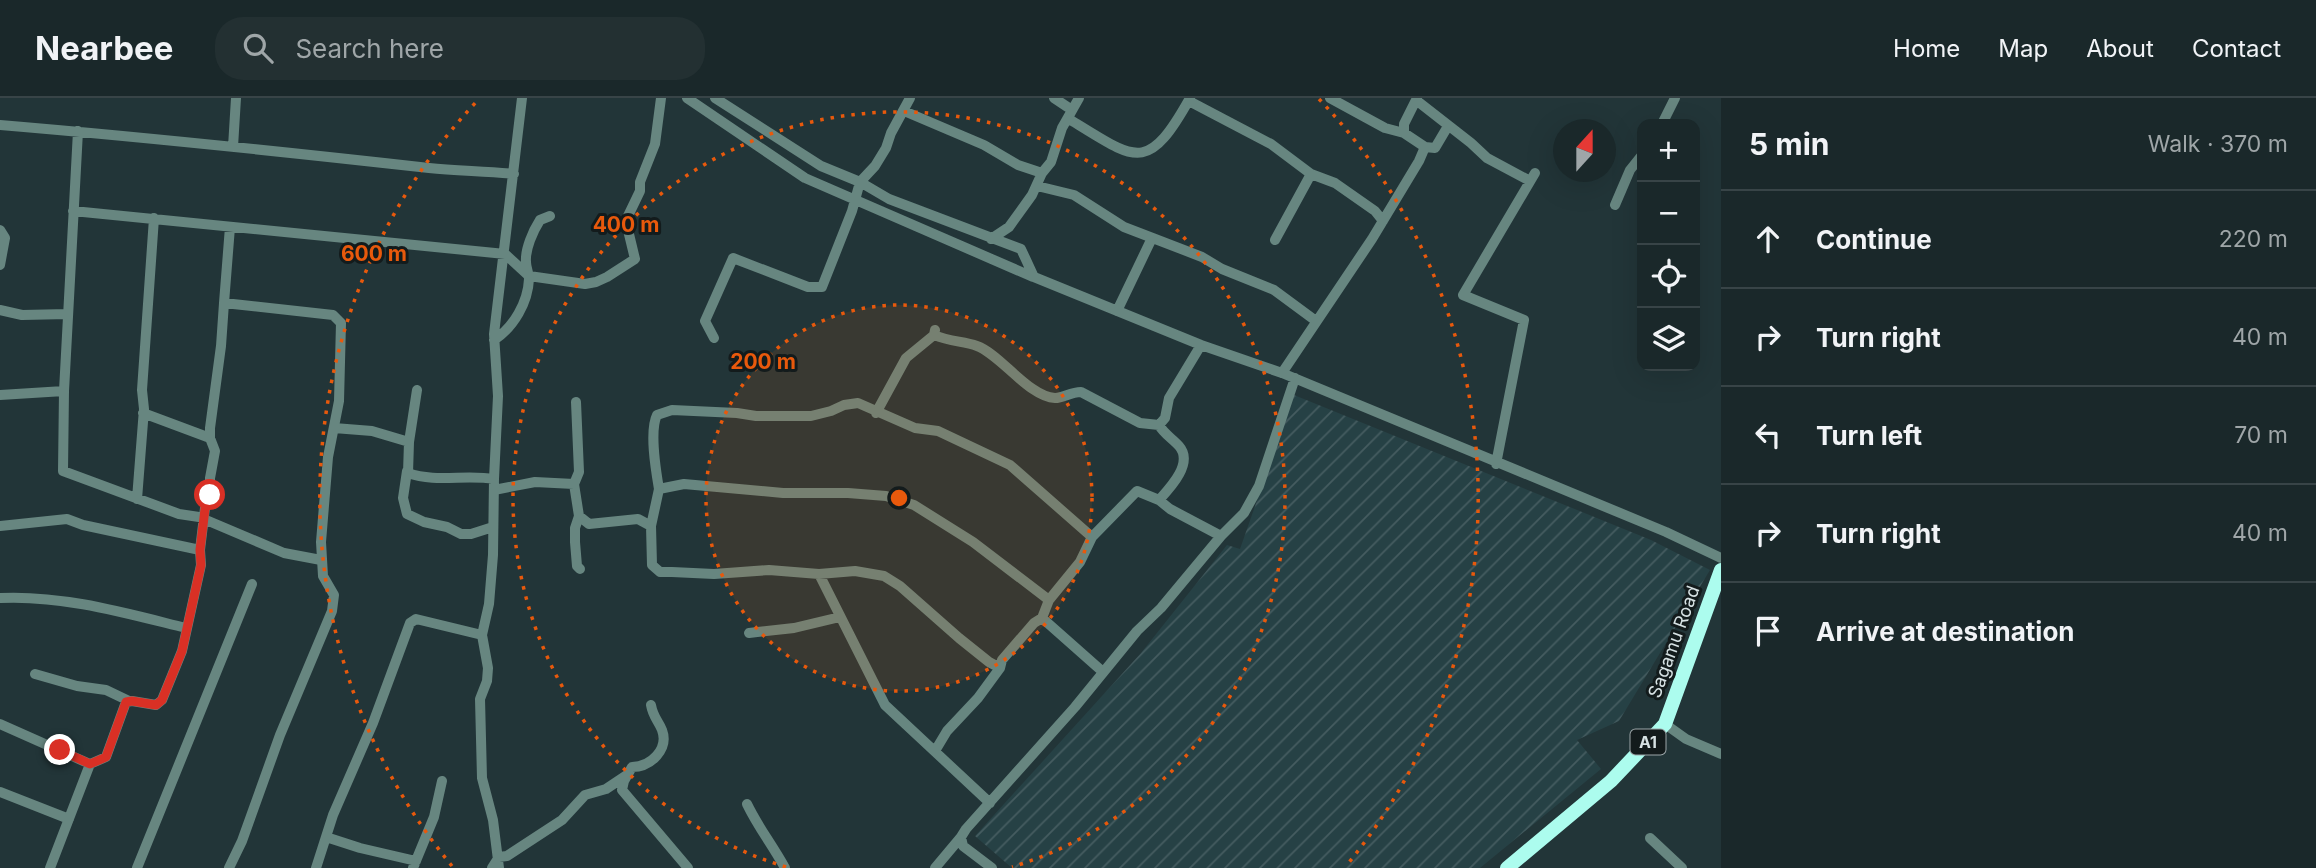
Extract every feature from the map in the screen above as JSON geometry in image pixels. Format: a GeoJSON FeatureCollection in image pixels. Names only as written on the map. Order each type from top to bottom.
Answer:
{"type":"FeatureCollection","features":[{"type":"Feature","properties":{"kind":"highway","name":"Sagamu Road"},"geometry":{"type":"LineString","coordinates":[[1507,868],[1611,781],[1665,724],[1721,570]]}},
{"type":"Feature","properties":{"kind":"street"},"geometry":{"type":"LineString","coordinates":[[233,147],[236,98]]}},
{"type":"Feature","properties":{"kind":"street"},"geometry":{"type":"LineString","coordinates":[[499,863],[493,820],[482,778],[480,699],[487,681],[488,668],[482,635],[489,604],[493,527],[498,396],[494,340],[522,98]]}},
{"type":"Feature","properties":{"kind":"street"},"geometry":{"type":"LineString","coordinates":[[73,211],[505,254],[529,276],[578,283],[596,282],[635,259],[628,230],[628,216],[640,191],[640,182],[655,144],[661,98]]}},
{"type":"Feature","properties":{"kind":"street"},"geometry":{"type":"LineString","coordinates":[[687,98],[805,178],[1034,277],[1201,345],[1282,373],[1496,464],[1666,532],[1721,558]]}},
{"type":"Feature","properties":{"kind":"street"},"geometry":{"type":"LineString","coordinates":[[715,98],[821,166],[889,199],[1021,249],[1034,277]]}},
{"type":"Feature","properties":{"kind":"street"},"geometry":{"type":"LineString","coordinates":[[714,338],[705,321],[733,258],[808,287],[821,288],[860,183],[886,148],[910,98]]}},
{"type":"Feature","properties":{"kind":"street"},"geometry":{"type":"LineString","coordinates":[[1054,98],[1070,115],[1125,151],[1140,154],[1154,149],[1189,100],[1271,144],[1311,174],[1324,177],[1346,189],[1375,211],[1383,221]]}},
{"type":"Feature","properties":{"kind":"street"},"geometry":{"type":"LineString","coordinates":[[991,239],[1009,227],[1037,186],[1042,173],[1051,162],[1062,128],[1079,98]]}},
{"type":"Feature","properties":{"kind":"street"},"geometry":{"type":"LineString","coordinates":[[1330,98],[1385,128],[1404,132],[1424,147],[1435,148],[1448,126]]}},
{"type":"Feature","properties":{"kind":"street"},"geometry":{"type":"LineString","coordinates":[[1664,119],[1675,98]]}},
{"type":"Feature","properties":{"kind":"street"},"geometry":{"type":"LineString","coordinates":[[1404,132],[1404,124],[1416,99],[1487,158],[1533,177],[1463,295],[1524,320],[1496,464]]}},
{"type":"Feature","properties":{"kind":"street"},"geometry":{"type":"LineString","coordinates":[[904,111],[984,145],[1018,165],[1042,173]]}},
{"type":"Feature","properties":{"kind":"street"},"geometry":{"type":"LineString","coordinates":[[0,125],[333,156],[434,169],[514,174]]}},
{"type":"Feature","properties":{"kind":"street"},"geometry":{"type":"LineString","coordinates":[[78,131],[64,391],[63,471],[178,514],[199,517],[284,552],[321,560]]}},
{"type":"Feature","properties":{"kind":"street"},"geometry":{"type":"LineString","coordinates":[[1282,373],[1383,221],[1419,161],[1424,147]]}},
{"type":"Feature","properties":{"kind":"street"},"geometry":{"type":"LineString","coordinates":[[1615,205],[1630,170],[1637,161]]}},
{"type":"Feature","properties":{"kind":"street"},"geometry":{"type":"LineString","coordinates":[[1275,240],[1311,174]]}},
{"type":"Feature","properties":{"kind":"street"},"geometry":{"type":"LineString","coordinates":[[1037,186],[1074,195],[1124,227],[1202,257],[1222,269],[1274,290],[1316,321]]}},
{"type":"Feature","properties":{"kind":"street"},"geometry":{"type":"LineString","coordinates":[[494,340],[503,334],[524,304],[529,276],[526,261],[529,245],[540,220],[550,216]]}},
{"type":"Feature","properties":{"kind":"street"},"geometry":{"type":"LineString","coordinates":[[137,499],[154,218]]}},
{"type":"Feature","properties":{"kind":"street"},"geometry":{"type":"LineString","coordinates":[[35,674],[77,686],[100,688],[129,701],[156,705],[162,700],[182,651],[201,565],[204,520],[212,487],[210,478],[215,451],[210,438],[221,346],[230,227]]}},
{"type":"Feature","properties":{"kind":"street"},"geometry":{"type":"LineString","coordinates":[[0,230],[5,239],[0,265]]}},
{"type":"Feature","properties":{"kind":"street"},"geometry":{"type":"LineString","coordinates":[[1116,311],[1152,238]]}},
{"type":"Feature","properties":{"kind":"street"},"geometry":{"type":"LineString","coordinates":[[224,303],[324,313],[339,319],[341,323],[339,401],[327,465],[321,560],[323,576],[334,595],[332,611],[280,735],[242,841],[229,868]]}},
{"type":"Feature","properties":{"kind":"street"},"geometry":{"type":"LineString","coordinates":[[0,310],[22,315],[68,314]]}},
{"type":"Feature","properties":{"kind":"street"},"geometry":{"type":"LineString","coordinates":[[876,413],[906,358],[934,332],[949,341],[978,346],[1032,388],[1051,398],[1081,392],[1140,423],[1158,425],[1165,435],[1180,447],[1184,456],[1174,483],[1159,500]]}},
{"type":"Feature","properties":{"kind":"street"},"geometry":{"type":"LineString","coordinates":[[1158,425],[1165,418],[1169,398],[1201,345]]}},
{"type":"Feature","properties":{"kind":"street"},"geometry":{"type":"LineString","coordinates":[[935,868],[966,829],[1075,707],[1137,631],[1244,513],[1259,486],[1294,378]]}},
{"type":"Feature","properties":{"kind":"street"},"geometry":{"type":"LineString","coordinates":[[417,390],[403,498],[407,514],[461,534],[471,534],[493,527]]}},
{"type":"Feature","properties":{"kind":"street"},"geometry":{"type":"LineString","coordinates":[[0,395],[64,391]]}},
{"type":"Feature","properties":{"kind":"street"},"geometry":{"type":"LineString","coordinates":[[576,402],[579,472],[574,484],[579,516],[575,528],[575,542],[577,565],[580,569]]}},
{"type":"Feature","properties":{"kind":"street"},"geometry":{"type":"LineString","coordinates":[[1000,668],[989,662],[900,586],[884,576],[855,571],[819,574],[769,570],[660,572],[653,565],[651,526],[659,489],[654,457],[654,422],[657,415],[666,411],[722,412],[756,416],[820,415],[844,405],[858,403],[915,429],[938,431],[1010,465],[1092,537]]}},
{"type":"Feature","properties":{"kind":"street"},"geometry":{"type":"LineString","coordinates":[[143,413],[210,438]]}},
{"type":"Feature","properties":{"kind":"street"},"geometry":{"type":"LineString","coordinates":[[334,428],[372,431],[409,442]]}},
{"type":"Feature","properties":{"kind":"street"},"geometry":{"type":"LineString","coordinates":[[407,471],[411,475],[435,478],[471,476],[494,485],[535,482],[574,484]]}},
{"type":"Feature","properties":{"kind":"street"},"geometry":{"type":"LineString","coordinates":[[659,489],[684,484],[783,493],[886,496],[914,505],[973,542],[1049,600]]}},
{"type":"Feature","properties":{"kind":"street"},"geometry":{"type":"LineString","coordinates":[[935,751],[947,731],[969,709],[1000,668],[1002,660],[1034,623],[1042,618],[1049,600],[1080,562],[1092,537],[1137,491],[1159,500],[1170,509],[1221,536]]}},
{"type":"Feature","properties":{"kind":"street"},"geometry":{"type":"LineString","coordinates":[[579,516],[589,524],[638,519],[651,526]]}},
{"type":"Feature","properties":{"kind":"street"},"geometry":{"type":"LineString","coordinates":[[0,526],[67,519],[83,525],[200,550]]}},
{"type":"Feature","properties":{"kind":"street"},"geometry":{"type":"LineString","coordinates":[[819,574],[885,705],[990,803]]}},
{"type":"Feature","properties":{"kind":"street"},"geometry":{"type":"LineString","coordinates":[[137,868],[252,584]]}},
{"type":"Feature","properties":{"kind":"street"},"geometry":{"type":"LineString","coordinates":[[0,598],[19,597],[80,604],[186,628]]}},
{"type":"Feature","properties":{"kind":"street"},"geometry":{"type":"LineString","coordinates":[[749,634],[794,628],[840,617]]}},
{"type":"Feature","properties":{"kind":"street"},"geometry":{"type":"LineString","coordinates":[[1042,618],[1103,672]]}},
{"type":"Feature","properties":{"kind":"street"},"geometry":{"type":"LineString","coordinates":[[316,868],[410,623],[416,620],[482,635]]}},
{"type":"Feature","properties":{"kind":"street"},"geometry":{"type":"LineString","coordinates":[[50,868],[90,764],[106,757],[126,702],[129,701]]}},
{"type":"Feature","properties":{"kind":"street"},"geometry":{"type":"LineString","coordinates":[[651,705],[653,716],[662,729],[664,743],[655,760],[632,768],[622,790],[688,868]]}},
{"type":"Feature","properties":{"kind":"street"},"geometry":{"type":"LineString","coordinates":[[0,724],[90,764]]}},
{"type":"Feature","properties":{"kind":"street"},"geometry":{"type":"LineString","coordinates":[[1665,724],[1686,739],[1721,754]]}},
{"type":"Feature","properties":{"kind":"street"},"geometry":{"type":"LineString","coordinates":[[492,868],[562,820],[585,795],[606,789],[628,774]]}},
{"type":"Feature","properties":{"kind":"street"},"geometry":{"type":"LineString","coordinates":[[326,837],[414,864],[434,817],[442,781]]}},
{"type":"Feature","properties":{"kind":"street"},"geometry":{"type":"LineString","coordinates":[[0,792],[69,819]]}},
{"type":"Feature","properties":{"kind":"street"},"geometry":{"type":"LineString","coordinates":[[747,804],[757,827],[767,837],[785,868]]}},
{"type":"Feature","properties":{"kind":"street"},"geometry":{"type":"LineString","coordinates":[[961,838],[963,846],[992,868]]}},
{"type":"Feature","properties":{"kind":"street"},"geometry":{"type":"LineString","coordinates":[[1650,838],[1682,868]]}},
{"type":"Feature","properties":{"kind":"shaded area"},"geometry":{"type":"Polygon","coordinates":[[[1294,395],[1651,540],[1710,570],[1619,721],[1577,740],[1601,769],[1480,868],[1012,868],[975,836],[1141,653],[1227,545],[1240,549],[1294,395]]]}},
{"type":"Feature","properties":{"kind":"route"},"geometry":{"type":"LineString","coordinates":[[60,750],[90,764],[98,761],[106,757],[126,702],[156,705],[162,700],[182,651],[201,565],[205,509],[210,495]]}}]}
